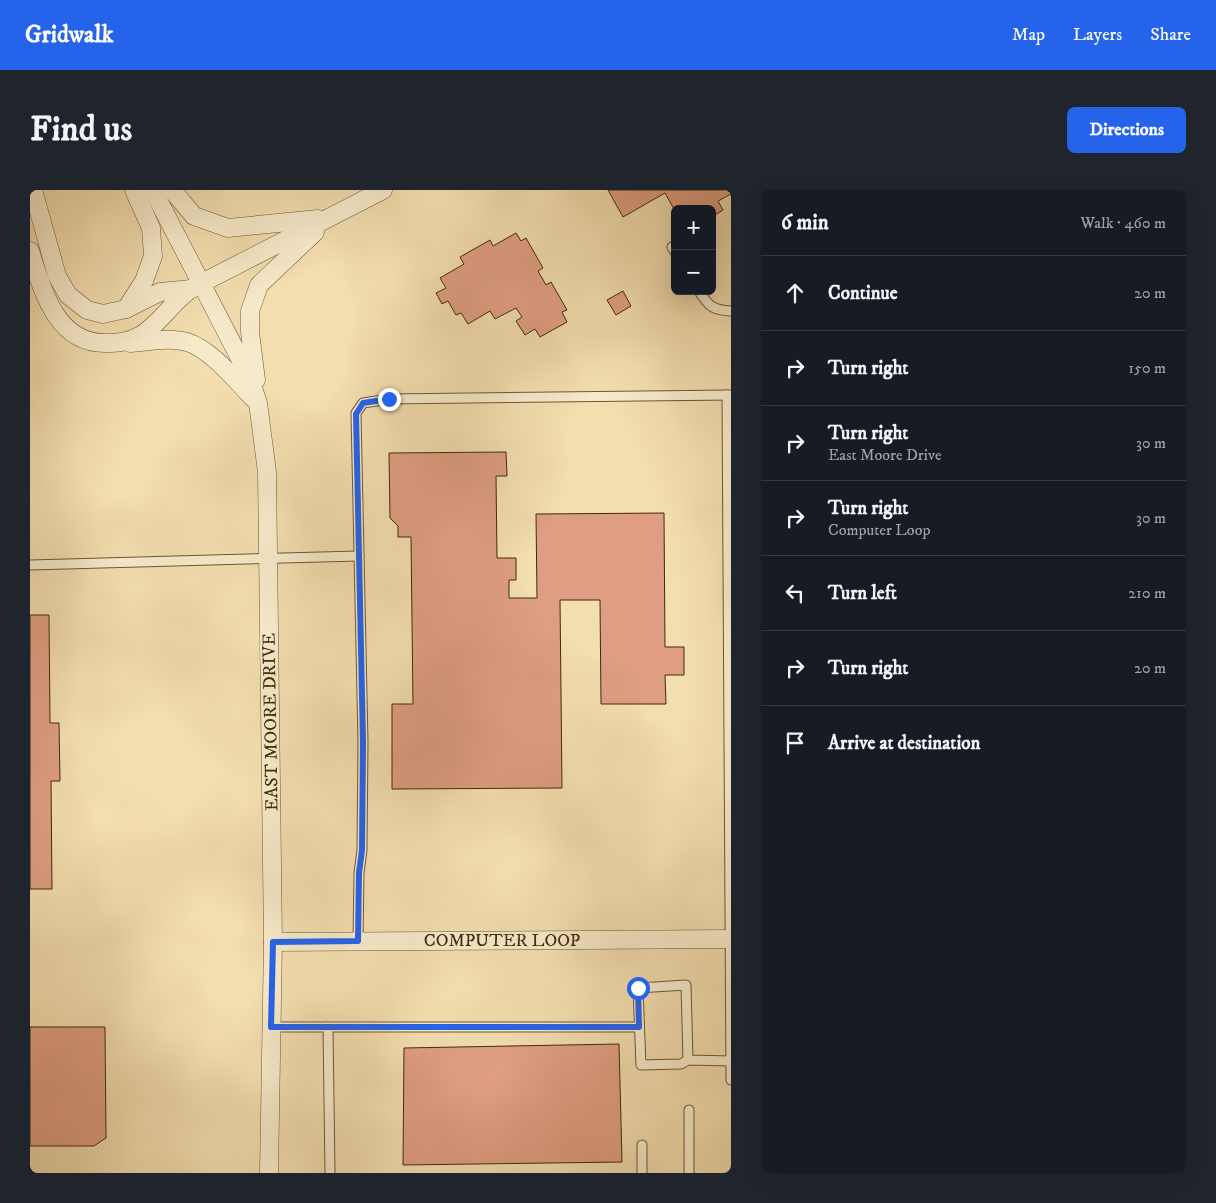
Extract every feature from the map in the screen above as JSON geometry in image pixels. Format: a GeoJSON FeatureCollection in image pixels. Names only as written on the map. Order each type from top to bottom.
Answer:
{"type":"FeatureCollection","features":[{"type":"Feature","properties":{"kind":"street"},"geometry":{"type":"LineString","coordinates":[[33,190],[57,276],[68,294],[87,310],[103,314],[126,309],[160,292],[197,286]]}},
{"type":"Feature","properties":{"kind":"street"},"geometry":{"type":"LineString","coordinates":[[126,309],[144,280],[154,256],[151,228],[134,190]]}},
{"type":"Feature","properties":{"kind":"street","name":"EAST MOORE DRIVE"},"geometry":{"type":"LineString","coordinates":[[153,190],[197,286],[249,376],[258,403],[267,472],[273,942],[269,1173]]}},
{"type":"Feature","properties":{"kind":"street"},"geometry":{"type":"LineString","coordinates":[[172,190],[194,216],[228,228],[328,218]]}},
{"type":"Feature","properties":{"kind":"street"},"geometry":{"type":"LineString","coordinates":[[121,343],[142,335],[197,286],[383,190]]}},
{"type":"Feature","properties":{"kind":"street"},"geometry":{"type":"LineString","coordinates":[[258,403],[250,332],[250,310],[259,285],[328,218]]}},
{"type":"Feature","properties":{"kind":"street"},"geometry":{"type":"LineString","coordinates":[[30,250],[43,290],[57,319],[75,335],[96,343],[170,340],[188,343],[210,354],[258,403]]}},
{"type":"Feature","properties":{"kind":"street","name":"COMPUTER LOOP"},"geometry":{"type":"LineString","coordinates":[[273,942],[730,939]]}},
{"type":"Feature","properties":{"kind":"lane"},"geometry":{"type":"LineString","coordinates":[[702,295],[706,301],[717,310],[731,310]]}},
{"type":"Feature","properties":{"kind":"lane"},"geometry":{"type":"LineString","coordinates":[[358,941],[359,873],[362,850],[363,742],[356,414],[363,403],[389,399],[729,395],[731,1080]]}},
{"type":"Feature","properties":{"kind":"lane"},"geometry":{"type":"LineString","coordinates":[[30,565],[359,556]]}},
{"type":"Feature","properties":{"kind":"lane"},"geometry":{"type":"LineString","coordinates":[[688,1060],[686,985],[638,988],[641,1065],[681,1064],[688,1060],[731,1061]]}},
{"type":"Feature","properties":{"kind":"lane"},"geometry":{"type":"LineString","coordinates":[[271,1027],[639,1027]]}},
{"type":"Feature","properties":{"kind":"lane"},"geometry":{"type":"LineString","coordinates":[[328,1027],[330,1173]]}},
{"type":"Feature","properties":{"kind":"lane"},"geometry":{"type":"LineString","coordinates":[[689,1110],[690,1173]]}},
{"type":"Feature","properties":{"kind":"lane"},"geometry":{"type":"LineString","coordinates":[[642,1145],[642,1173]]}},
{"type":"Feature","properties":{"kind":"building"},"geometry":{"type":"Polygon","coordinates":[[[608,190],[731,190],[731,194],[718,201],[723,210],[716,214],[716,205],[672,205],[665,193],[623,217],[608,190]]]}},
{"type":"Feature","properties":{"kind":"building"},"geometry":{"type":"Polygon","coordinates":[[[516,233],[521,241],[526,238],[543,268],[538,271],[546,285],[551,282],[567,310],[562,312],[567,322],[540,337],[535,329],[525,335],[516,321],[522,317],[516,308],[495,319],[490,311],[468,324],[461,313],[456,315],[448,301],[442,304],[436,293],[446,288],[440,278],[464,264],[460,257],[490,240],[493,246],[516,233]]]}},
{"type":"Feature","properties":{"kind":"building"},"geometry":{"type":"Polygon","coordinates":[[[623,291],[631,306],[616,315],[607,300],[623,291]]]}},
{"type":"Feature","properties":{"kind":"building"},"geometry":{"type":"Polygon","coordinates":[[[506,452],[507,476],[496,476],[497,558],[516,558],[516,580],[509,580],[509,598],[537,598],[536,514],[664,513],[665,647],[684,647],[684,675],[665,675],[666,704],[601,704],[600,600],[560,600],[562,788],[392,789],[392,704],[413,704],[411,537],[398,537],[398,526],[390,518],[389,453],[506,452]]]}},
{"type":"Feature","properties":{"kind":"building"},"geometry":{"type":"Polygon","coordinates":[[[30,615],[49,615],[50,723],[59,723],[60,781],[51,781],[52,889],[30,889],[30,615]]]}},
{"type":"Feature","properties":{"kind":"building"},"geometry":{"type":"Polygon","coordinates":[[[30,1027],[105,1027],[106,1138],[94,1146],[30,1146],[30,1027]]]}},
{"type":"Feature","properties":{"kind":"building"},"geometry":{"type":"Polygon","coordinates":[[[619,1044],[622,1162],[403,1165],[404,1048],[619,1044]]]}},
{"type":"Feature","properties":{"kind":"route"},"geometry":{"type":"LineString","coordinates":[[389,399],[363,403],[356,414],[363,742],[362,850],[359,873],[358,941],[273,942],[271,1027],[639,1027],[638,988]]}}]}
